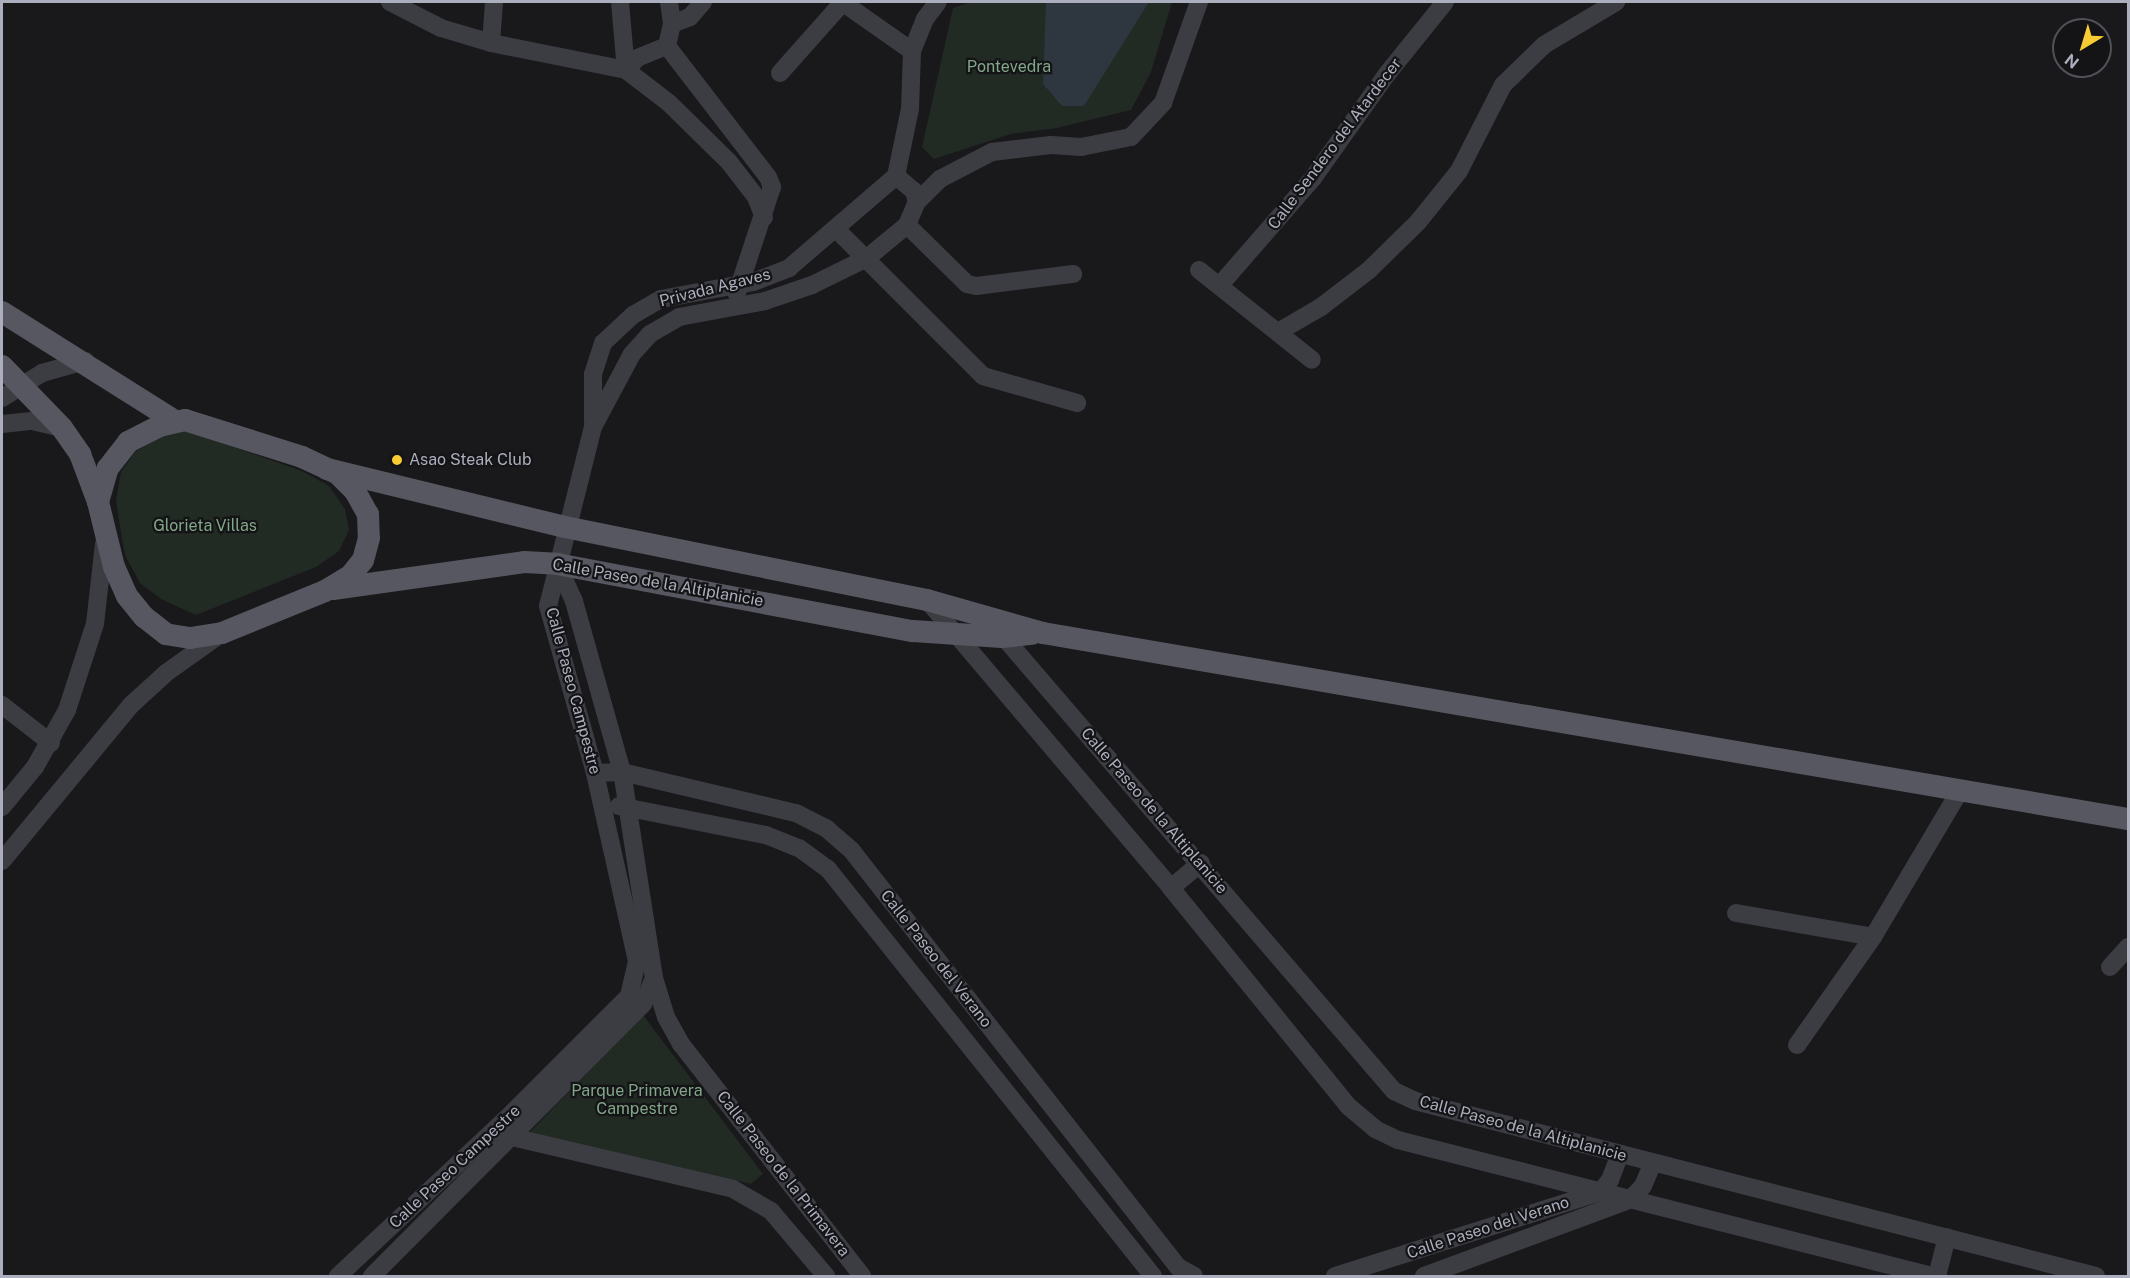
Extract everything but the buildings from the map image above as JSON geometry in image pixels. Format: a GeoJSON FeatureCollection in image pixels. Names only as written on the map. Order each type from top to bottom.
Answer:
{"type":"FeatureCollection","features":[{"type":"Feature","properties":{"kind":"main road"},"geometry":{"type":"LineString","coordinates":[[2,312],[85,361],[175,421],[206,425],[338,474],[356,491],[368,514],[369,538],[363,560],[350,576],[325,591],[222,633],[190,638],[166,634],[144,617],[127,596],[104,533],[98,502],[80,454],[62,429],[22,384],[2,366]]}},
{"type":"Feature","properties":{"kind":"main road"},"geometry":{"type":"LineString","coordinates":[[98,502],[108,468],[128,442],[175,421]]}},
{"type":"Feature","properties":{"kind":"main road","name":"Calle Paseo de la Altiplanicie"},"geometry":{"type":"LineString","coordinates":[[327,469],[565,526],[927,600],[987,616]]}},
{"type":"Feature","properties":{"kind":"main road","name":"Calle Paseo de la Altiplanicie"},"geometry":{"type":"LineString","coordinates":[[325,591],[512,564],[557,564],[953,635],[1002,637]]}},
{"type":"Feature","properties":{"kind":"main road"},"geometry":{"type":"LineString","coordinates":[[987,616],[1043,633],[2128,819]]}},
{"type":"Feature","properties":{"kind":"main road"},"geometry":{"type":"LineString","coordinates":[[1002,637],[1043,633]]}},
{"type":"Feature","properties":{"kind":"street"},"geometry":{"type":"LineString","coordinates":[[390,2],[441,28],[490,43],[626,70],[669,103],[729,162],[756,197],[764,218]]}},
{"type":"Feature","properties":{"kind":"street"},"geometry":{"type":"LineString","coordinates":[[490,43],[494,2]]}},
{"type":"Feature","properties":{"kind":"street"},"geometry":{"type":"LineString","coordinates":[[620,2],[626,70]]}},
{"type":"Feature","properties":{"kind":"street"},"geometry":{"type":"LineString","coordinates":[[669,2],[672,24],[668,46],[768,177],[771,201],[738,285],[737,307]]}},
{"type":"Feature","properties":{"kind":"street"},"geometry":{"type":"LineString","coordinates":[[672,24],[690,17],[703,2]]}},
{"type":"Feature","properties":{"kind":"street"},"geometry":{"type":"LineString","coordinates":[[780,73],[842,2],[912,51]]}},
{"type":"Feature","properties":{"kind":"street"},"geometry":{"type":"LineString","coordinates":[[917,202],[914,191],[896,176],[910,110],[912,51],[925,19],[938,2]]}},
{"type":"Feature","properties":{"kind":"street"},"geometry":{"type":"LineString","coordinates":[[1073,274],[976,286],[967,284],[907,225],[917,202],[940,180],[992,152],[1051,145],[1081,147],[1131,137],[1163,103],[1199,2]]}},
{"type":"Feature","properties":{"kind":"street"},"geometry":{"type":"LineString","coordinates":[[1278,332],[1321,307],[1369,270],[1418,222],[1459,171],[1503,85],[1544,45],[1616,2]]}},
{"type":"Feature","properties":{"kind":"street","name":"Calle Sendero del Atardecer"},"geometry":{"type":"LineString","coordinates":[[1220,285],[1313,178],[1436,6]]}},
{"type":"Feature","properties":{"kind":"street"},"geometry":{"type":"LineString","coordinates":[[626,70],[637,58],[668,46]]}},
{"type":"Feature","properties":{"kind":"street","name":"Privada Agaves"},"geometry":{"type":"LineString","coordinates":[[593,427],[593,374],[603,343],[616,328],[661,299],[738,285],[789,268],[837,230],[896,176]]}},
{"type":"Feature","properties":{"kind":"street","name":"Privada Agaves"},"geometry":{"type":"LineString","coordinates":[[557,564],[565,526],[593,427],[632,354],[650,334],[679,317],[737,307],[812,285],[867,258],[907,225]]}},
{"type":"Feature","properties":{"kind":"street"},"geometry":{"type":"LineString","coordinates":[[837,230],[983,376],[1077,404]]}},
{"type":"Feature","properties":{"kind":"street"},"geometry":{"type":"LineString","coordinates":[[1199,270],[1312,360]]}},
{"type":"Feature","properties":{"kind":"street"},"geometry":{"type":"LineString","coordinates":[[2,398],[22,384],[63,365],[85,361]]}},
{"type":"Feature","properties":{"kind":"street"},"geometry":{"type":"LineString","coordinates":[[2,424],[32,421],[62,429]]}},
{"type":"Feature","properties":{"kind":"street"},"geometry":{"type":"LineString","coordinates":[[2,807],[51,742],[67,710],[95,624],[104,533]]}},
{"type":"Feature","properties":{"kind":"street","name":"Calle Paseo Campestre"},"geometry":{"type":"LineString","coordinates":[[372,1276],[643,1004],[654,978],[622,772],[574,601],[557,564]]}},
{"type":"Feature","properties":{"kind":"street","name":"Calle Paseo Campestre"},"geometry":{"type":"LineString","coordinates":[[338,1276],[491,1132],[629,996],[637,961],[595,773],[548,606],[557,564]]}},
{"type":"Feature","properties":{"kind":"street"},"geometry":{"type":"LineString","coordinates":[[927,600],[953,635],[1171,888],[1348,1106],[1375,1129],[1398,1140],[1932,1276]]}},
{"type":"Feature","properties":{"kind":"street","name":"Calle Paseo de la Altiplanicie"},"geometry":{"type":"LineString","coordinates":[[987,616],[1002,637],[1202,863],[1394,1092],[1415,1101],[2096,1276]]}},
{"type":"Feature","properties":{"kind":"street"},"geometry":{"type":"LineString","coordinates":[[2,861],[131,705],[166,674],[222,633]]}},
{"type":"Feature","properties":{"kind":"street"},"geometry":{"type":"LineString","coordinates":[[2,705],[51,742]]}},
{"type":"Feature","properties":{"kind":"street","name":"Calle Paseo del Verano"},"geometry":{"type":"LineString","coordinates":[[595,773],[622,772],[796,813],[827,829],[852,851],[1178,1267],[1194,1276]]}},
{"type":"Feature","properties":{"kind":"street"},"geometry":{"type":"LineString","coordinates":[[1797,1045],[1873,937],[1961,789]]}},
{"type":"Feature","properties":{"kind":"street","name":"Calle Paseo del Verano"},"geometry":{"type":"LineString","coordinates":[[602,806],[628,806],[766,835],[799,848],[828,869],[1153,1276]]}},
{"type":"Feature","properties":{"kind":"street"},"geometry":{"type":"LineString","coordinates":[[1171,888],[1202,863]]}},
{"type":"Feature","properties":{"kind":"street"},"geometry":{"type":"LineString","coordinates":[[1736,913],[1873,937]]}},
{"type":"Feature","properties":{"kind":"street"},"geometry":{"type":"LineString","coordinates":[[2110,968],[2128,947]]}},
{"type":"Feature","properties":{"kind":"street"},"geometry":{"type":"LineString","coordinates":[[908,970],[929,952]]}},
{"type":"Feature","properties":{"kind":"street","name":"Calle Paseo de la Primavera"},"geometry":{"type":"LineString","coordinates":[[654,978],[666,1017],[681,1044],[862,1276]]}},
{"type":"Feature","properties":{"kind":"street"},"geometry":{"type":"LineString","coordinates":[[1018,1108],[1039,1090]]}},
{"type":"Feature","properties":{"kind":"street"},"geometry":{"type":"LineString","coordinates":[[491,1132],[508,1141]]}},
{"type":"Feature","properties":{"kind":"street","name":"Calle Paseo de la Primavera"},"geometry":{"type":"LineString","coordinates":[[508,1141],[734,1189],[771,1211],[825,1276]]}},
{"type":"Feature","properties":{"kind":"street"},"geometry":{"type":"LineString","coordinates":[[1600,1192],[1610,1180],[1620,1154]]}},
{"type":"Feature","properties":{"kind":"street"},"geometry":{"type":"LineString","coordinates":[[1630,1200],[1643,1186],[1653,1163]]}},
{"type":"Feature","properties":{"kind":"street","name":"Calle Paseo del Verano"},"geometry":{"type":"LineString","coordinates":[[1335,1276],[1600,1192]]}},
{"type":"Feature","properties":{"kind":"street","name":"Calle Paseo del Verano"},"geometry":{"type":"LineString","coordinates":[[1424,1276],[1630,1200]]}},
{"type":"Feature","properties":{"kind":"street"},"geometry":{"type":"LineString","coordinates":[[1937,1276],[1947,1238]]}},
{"type":"Feature","properties":{"kind":"green space","name":"Pontevedra"},"geometry":{"type":"Polygon","coordinates":[[[971,2],[1172,2],[1151,72],[1131,110],[1057,128],[1011,134],[934,159],[922,147],[953,8],[971,2]]]}},
{"type":"Feature","properties":{"kind":"green space","name":"Glorieta Villas"},"geometry":{"type":"Polygon","coordinates":[[[187,431],[302,471],[329,486],[345,509],[349,530],[339,551],[316,567],[196,615],[161,599],[140,583],[125,555],[120,527],[116,500],[121,472],[135,452],[164,434],[187,431]]]}},
{"type":"Feature","properties":{"kind":"green space","name":"Parque Primavera Campestre"},"geometry":{"type":"Polygon","coordinates":[[[643,1015],[763,1174],[751,1184],[529,1133],[643,1015]]]}},
{"type":"Feature","properties":{"kind":"shaded area"},"geometry":{"type":"Polygon","coordinates":[[[1046,2],[1149,2],[1084,106],[1062,106],[1043,84],[1046,2]]]}},
{"type":"Feature","properties":{"kind":"place","name":"Asao Steak Club"},"geometry":{"type":"Point","coordinates":[397,460]}}]}
